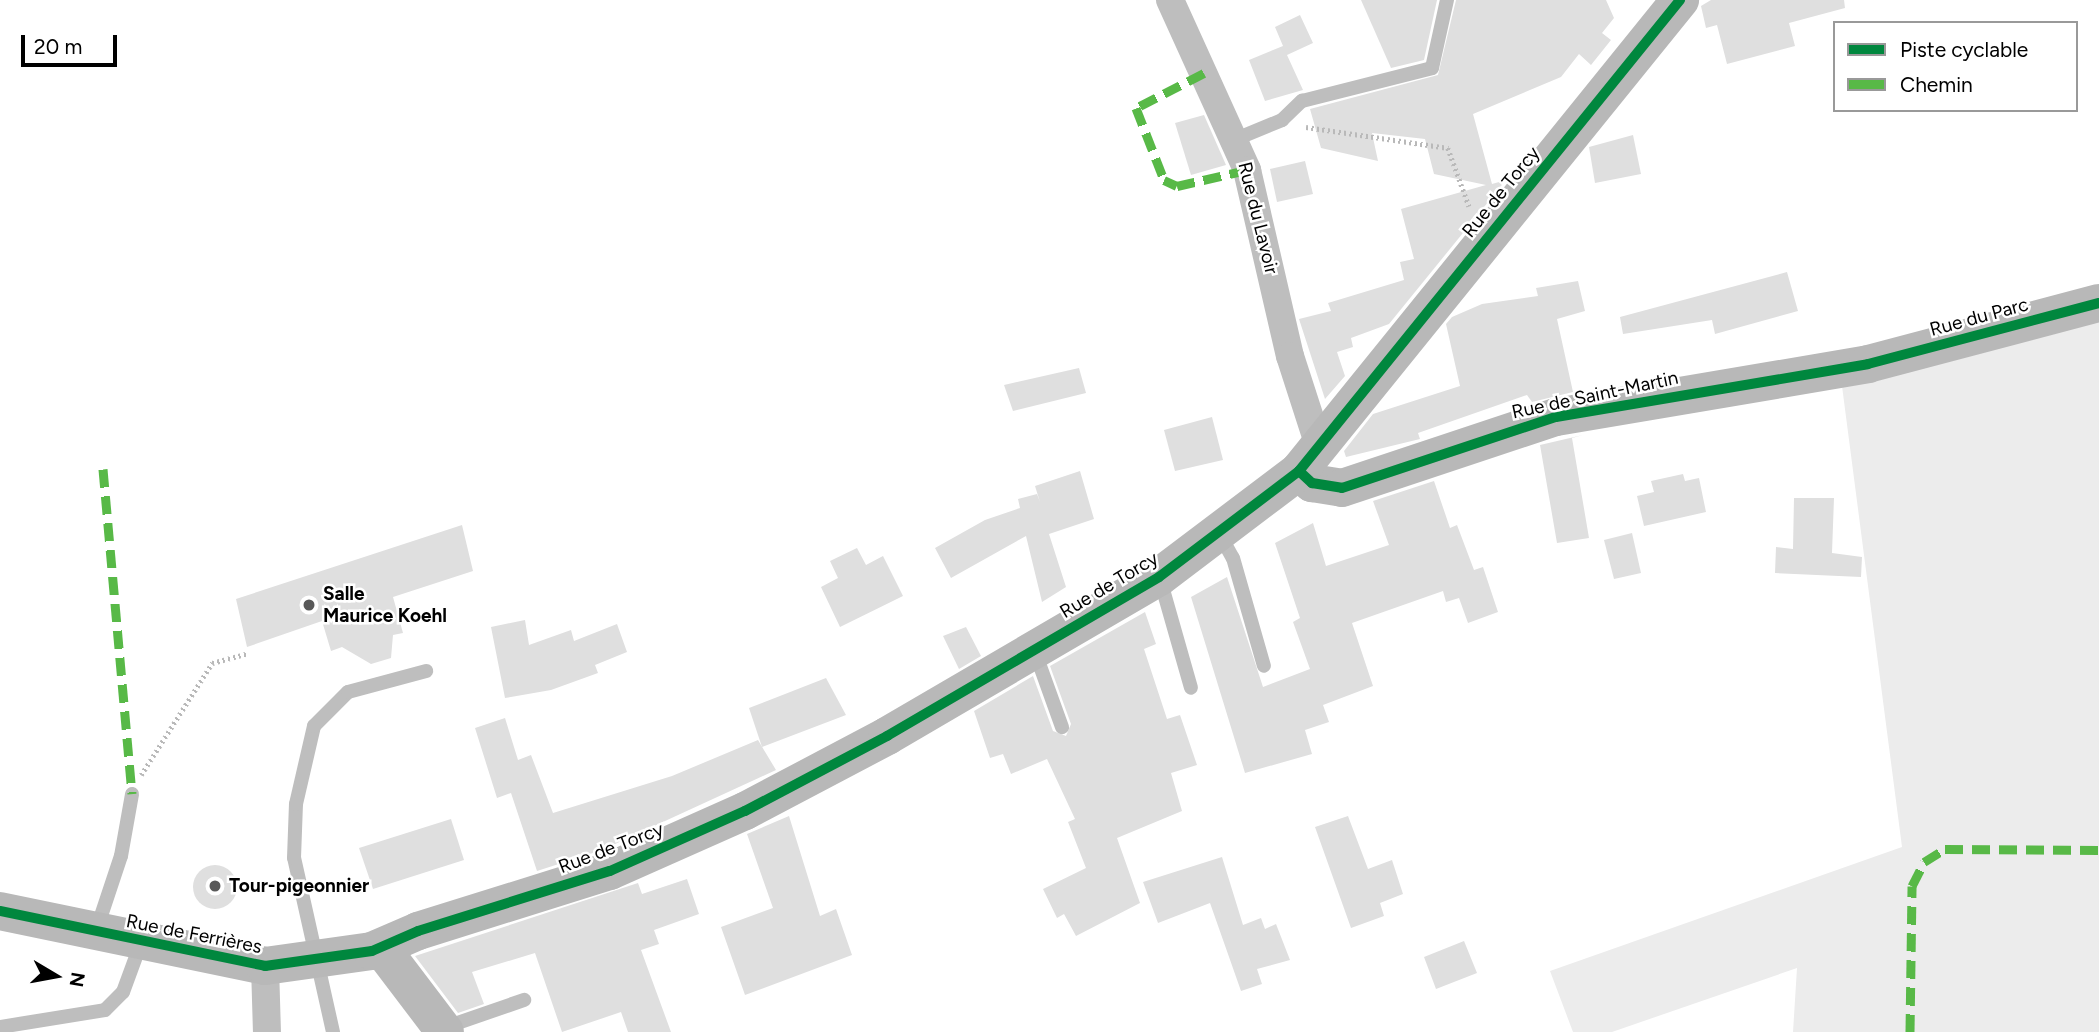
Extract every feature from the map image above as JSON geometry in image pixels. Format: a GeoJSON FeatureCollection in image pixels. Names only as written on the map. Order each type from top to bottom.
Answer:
{"type":"FeatureCollection","features":[{"type":"Feature","properties":{"kind":"street","name":"Rue du Lavoir"},"geometry":{"type":"LineString","coordinates":[[1170,0],[1236,139],[1290,356],[1309,459]]}},
{"type":"Feature","properties":{"kind":"street","name":"Rue de Torcy"},"geometry":{"type":"LineString","coordinates":[[382,949],[418,931],[610,871],[745,811],[1159,577],[1309,459],[1677,4]]}},
{"type":"Feature","properties":{"kind":"street","name":"Rue du Parc"},"geometry":{"type":"LineString","coordinates":[[1868,364],[2099,303]]}},
{"type":"Feature","properties":{"kind":"street","name":"Rue de Saint-Martin"},"geometry":{"type":"LineString","coordinates":[[1309,459],[1312,483],[1342,488],[1556,417],[1868,364]]}},
{"type":"Feature","properties":{"kind":"street","name":"Rue de Ferrières"},"geometry":{"type":"LineString","coordinates":[[0,911],[141,943],[264,966],[313,962],[382,949]]}},
{"type":"Feature","properties":{"kind":"street"},"geometry":{"type":"LineString","coordinates":[[382,949],[444,1030]]}},
{"type":"Feature","properties":{"kind":"street"},"geometry":{"type":"LineString","coordinates":[[264,966],[267,1032]]}},
{"type":"Feature","properties":{"kind":"lane"},"geometry":{"type":"LineString","coordinates":[[1236,139],[1282,120],[1302,101],[1432,68],[1447,0]]}},
{"type":"Feature","properties":{"kind":"lane"},"geometry":{"type":"LineString","coordinates":[[1219,532],[1233,558],[1264,666]]}},
{"type":"Feature","properties":{"kind":"lane"},"geometry":{"type":"LineString","coordinates":[[1159,577],[1191,688]]}},
{"type":"Feature","properties":{"kind":"lane"},"geometry":{"type":"LineString","coordinates":[[1034,650],[1062,727]]}},
{"type":"Feature","properties":{"kind":"lane"},"geometry":{"type":"LineString","coordinates":[[333,1032],[313,962],[294,830],[314,726],[348,692],[426,671]]}},
{"type":"Feature","properties":{"kind":"lane"},"geometry":{"type":"LineString","coordinates":[[95,932],[121,856],[132,794]]}},
{"type":"Feature","properties":{"kind":"lane"},"geometry":{"type":"LineString","coordinates":[[0,1027],[105,1010],[123,992],[141,943]]}},
{"type":"Feature","properties":{"kind":"lane"},"geometry":{"type":"LineString","coordinates":[[444,1030],[524,1000]]}},
{"type":"Feature","properties":{"kind":"path"},"geometry":{"type":"LineString","coordinates":[[1282,120],[1321,131],[1448,148],[1482,243]]}},
{"type":"Feature","properties":{"kind":"path"},"geometry":{"type":"LineString","coordinates":[[132,794],[149,756],[212,663],[248,653]]}},
{"type":"Feature","properties":{"kind":"shaded area"},"geometry":{"type":"Polygon","coordinates":[[[2099,317],[2099,1032],[1793,1032],[1797,968],[1612,1032],[1573,1032],[1550,971],[1902,847],[1842,386],[2099,317]]]}},
{"type":"Feature","properties":{"kind":"building"},"geometry":{"type":"Polygon","coordinates":[[[1361,0],[1437,0],[1424,60],[1391,68],[1361,0]]]}},
{"type":"Feature","properties":{"kind":"building"},"geometry":{"type":"Polygon","coordinates":[[[1456,0],[1606,0],[1614,18],[1602,33],[1611,40],[1591,65],[1579,54],[1561,77],[1473,114],[1492,184],[1506,180],[1389,324],[1351,338],[1353,347],[1337,352],[1345,376],[1325,399],[1299,319],[1331,311],[1328,303],[1404,280],[1400,262],[1414,259],[1401,209],[1486,185],[1434,174],[1425,139],[1372,133],[1378,161],[1321,148],[1310,109],[1438,75],[1456,0]]]}},
{"type":"Feature","properties":{"kind":"building"},"geometry":{"type":"Polygon","coordinates":[[[1711,0],[1844,0],[1845,8],[1789,23],[1795,46],[1727,64],[1717,25],[1706,28],[1701,6],[1711,0]]]}},
{"type":"Feature","properties":{"kind":"building"},"geometry":{"type":"Polygon","coordinates":[[[1300,15],[1313,43],[1287,55],[1303,90],[1265,101],[1249,60],[1283,46],[1275,27],[1300,15]]]}},
{"type":"Feature","properties":{"kind":"building"},"geometry":{"type":"Polygon","coordinates":[[[1204,115],[1226,165],[1191,175],[1175,123],[1204,115]]]}},
{"type":"Feature","properties":{"kind":"building"},"geometry":{"type":"Polygon","coordinates":[[[1633,135],[1641,174],[1595,183],[1589,147],[1633,135]]]}},
{"type":"Feature","properties":{"kind":"building"},"geometry":{"type":"Polygon","coordinates":[[[1305,161],[1313,194],[1277,202],[1270,169],[1305,161]]]}},
{"type":"Feature","properties":{"kind":"building"},"geometry":{"type":"Polygon","coordinates":[[[1787,272],[1798,311],[1715,334],[1712,320],[1623,334],[1620,317],[1787,272]]]}},
{"type":"Feature","properties":{"kind":"building"},"geometry":{"type":"Polygon","coordinates":[[[1578,281],[1585,311],[1557,319],[1573,392],[1532,402],[1527,395],[1418,433],[1420,439],[1346,457],[1344,451],[1373,414],[1460,386],[1446,324],[1452,317],[1482,304],[1538,296],[1536,288],[1578,281]]]}},
{"type":"Feature","properties":{"kind":"building"},"geometry":{"type":"Polygon","coordinates":[[[1079,368],[1086,393],[1013,411],[1004,385],[1079,368]]]}},
{"type":"Feature","properties":{"kind":"building"},"geometry":{"type":"Polygon","coordinates":[[[1212,417],[1223,460],[1175,471],[1164,430],[1212,417]]]}},
{"type":"Feature","properties":{"kind":"building"},"geometry":{"type":"Polygon","coordinates":[[[1583,435],[1572,438],[1589,538],[1557,543],[1540,445],[1583,435]]]}},
{"type":"Feature","properties":{"kind":"building"},"geometry":{"type":"Polygon","coordinates":[[[1080,471],[1094,519],[1049,534],[1066,587],[1042,602],[1026,536],[951,578],[935,548],[985,520],[1020,508],[1018,499],[1037,494],[1040,502],[1035,486],[1080,471]]]}},
{"type":"Feature","properties":{"kind":"building"},"geometry":{"type":"Polygon","coordinates":[[[1683,474],[1685,481],[1699,478],[1706,512],[1644,526],[1637,496],[1654,492],[1651,481],[1683,474]]]}},
{"type":"Feature","properties":{"kind":"building"},"geometry":{"type":"Polygon","coordinates":[[[1434,481],[1450,528],[1457,525],[1474,570],[1483,567],[1498,612],[1468,623],[1459,598],[1446,602],[1443,591],[1352,623],[1373,686],[1323,705],[1329,722],[1305,730],[1312,754],[1245,773],[1191,597],[1227,577],[1263,687],[1310,669],[1293,622],[1300,618],[1275,543],[1313,523],[1326,566],[1389,545],[1373,501],[1434,481]]]}},
{"type":"Feature","properties":{"kind":"building"},"geometry":{"type":"Polygon","coordinates":[[[1794,498],[1834,498],[1832,553],[1862,557],[1861,577],[1775,573],[1776,547],[1793,549],[1794,498]]]}},
{"type":"Feature","properties":{"kind":"building","name":"Salle Maurice Koehl"},"geometry":{"type":"Polygon","coordinates":[[[462,525],[473,571],[393,597],[403,633],[393,635],[391,658],[371,664],[342,647],[331,651],[322,621],[247,647],[236,599],[462,525]]]}},
{"type":"Feature","properties":{"kind":"building"},"geometry":{"type":"Polygon","coordinates":[[[1632,533],[1641,573],[1614,579],[1604,540],[1632,533]]]}},
{"type":"Feature","properties":{"kind":"building"},"geometry":{"type":"Polygon","coordinates":[[[857,548],[866,565],[883,556],[903,596],[840,627],[821,587],[838,578],[830,561],[857,548]]]}},
{"type":"Feature","properties":{"kind":"building"},"geometry":{"type":"Polygon","coordinates":[[[1145,612],[1156,644],[1144,649],[1167,719],[1180,715],[1197,765],[1171,773],[1182,811],[1117,838],[1140,903],[1076,936],[1064,914],[1057,918],[1043,889],[1086,868],[1068,822],[1075,819],[1047,759],[1011,774],[1003,754],[990,758],[974,711],[1033,676],[1053,731],[1066,736],[1071,724],[1050,666],[1145,612]]]}},
{"type":"Feature","properties":{"kind":"building"},"geometry":{"type":"Polygon","coordinates":[[[525,620],[529,645],[571,630],[574,641],[617,624],[627,652],[595,665],[598,673],[551,690],[505,698],[491,627],[525,620]]]}},
{"type":"Feature","properties":{"kind":"building"},"geometry":{"type":"Polygon","coordinates":[[[966,627],[981,656],[959,669],[943,636],[966,627]]]}},
{"type":"Feature","properties":{"kind":"building"},"geometry":{"type":"Polygon","coordinates":[[[826,678],[846,715],[762,747],[749,708],[826,678]]]}},
{"type":"Feature","properties":{"kind":"building"},"geometry":{"type":"Polygon","coordinates":[[[505,718],[518,760],[531,755],[553,813],[672,776],[758,740],[776,770],[602,850],[537,871],[511,793],[497,798],[475,728],[505,718]]]}},
{"type":"Feature","properties":{"kind":"building"},"geometry":{"type":"Polygon","coordinates":[[[789,816],[820,916],[836,909],[852,955],[745,995],[721,927],[773,908],[747,834],[789,816]]]}},
{"type":"Feature","properties":{"kind":"building"},"geometry":{"type":"Polygon","coordinates":[[[1348,816],[1368,869],[1392,860],[1403,894],[1380,903],[1384,916],[1351,928],[1315,827],[1348,816]]]}},
{"type":"Feature","properties":{"kind":"building"},"geometry":{"type":"Polygon","coordinates":[[[451,819],[464,860],[373,889],[359,848],[451,819]]]}},
{"type":"Feature","properties":{"kind":"building"},"geometry":{"type":"Polygon","coordinates":[[[1222,857],[1243,925],[1261,918],[1265,929],[1276,924],[1290,960],[1257,969],[1262,984],[1241,991],[1210,903],[1158,923],[1143,882],[1222,857]]]}},
{"type":"Feature","properties":{"kind":"building","name":"Tour-pigeonnier"},"geometry":{"type":"Polygon","coordinates":[[[215,865],[230,872],[237,887],[230,902],[215,909],[200,902],[193,887],[200,872],[215,865]]]}},
{"type":"Feature","properties":{"kind":"building"},"geometry":{"type":"Polygon","coordinates":[[[687,879],[699,914],[654,930],[659,944],[641,950],[671,1032],[628,1032],[621,1012],[562,1032],[535,953],[472,972],[484,1004],[458,1013],[415,956],[638,883],[642,894],[687,879]]]}},
{"type":"Feature","properties":{"kind":"building"},"geometry":{"type":"Polygon","coordinates":[[[1464,941],[1477,973],[1436,989],[1424,957],[1464,941]]]}},
{"type":"Feature","properties":{"kind":"marked path"},"geometry":{"type":"LineString","coordinates":[[1204,73],[1136,108],[1164,180],[1177,186],[1247,170]]}},
{"type":"Feature","properties":{"kind":"marked path"},"geometry":{"type":"LineString","coordinates":[[103,469],[132,794]]}},
{"type":"Feature","properties":{"kind":"marked path"},"geometry":{"type":"LineString","coordinates":[[1910,1032],[1912,886],[1924,862],[1945,849],[2099,850]]}},
{"type":"Feature","properties":{"kind":"cycle path"},"geometry":{"type":"LineString","coordinates":[[0,911],[265,966],[372,951],[418,931],[610,871],[745,811],[887,736],[1159,577],[1299,471],[1680,0]]}},
{"type":"Feature","properties":{"kind":"cycle path"},"geometry":{"type":"LineString","coordinates":[[1299,471],[1312,483],[1342,488],[1556,417],[1868,364],[2099,303]]}},
{"type":"Feature","properties":{"kind":"place","name":"Salle Maurice Koehl"},"geometry":{"type":"Point","coordinates":[309,605]}},
{"type":"Feature","properties":{"kind":"place","name":"Tour-pigeonnier"},"geometry":{"type":"Point","coordinates":[215,886]}}]}
